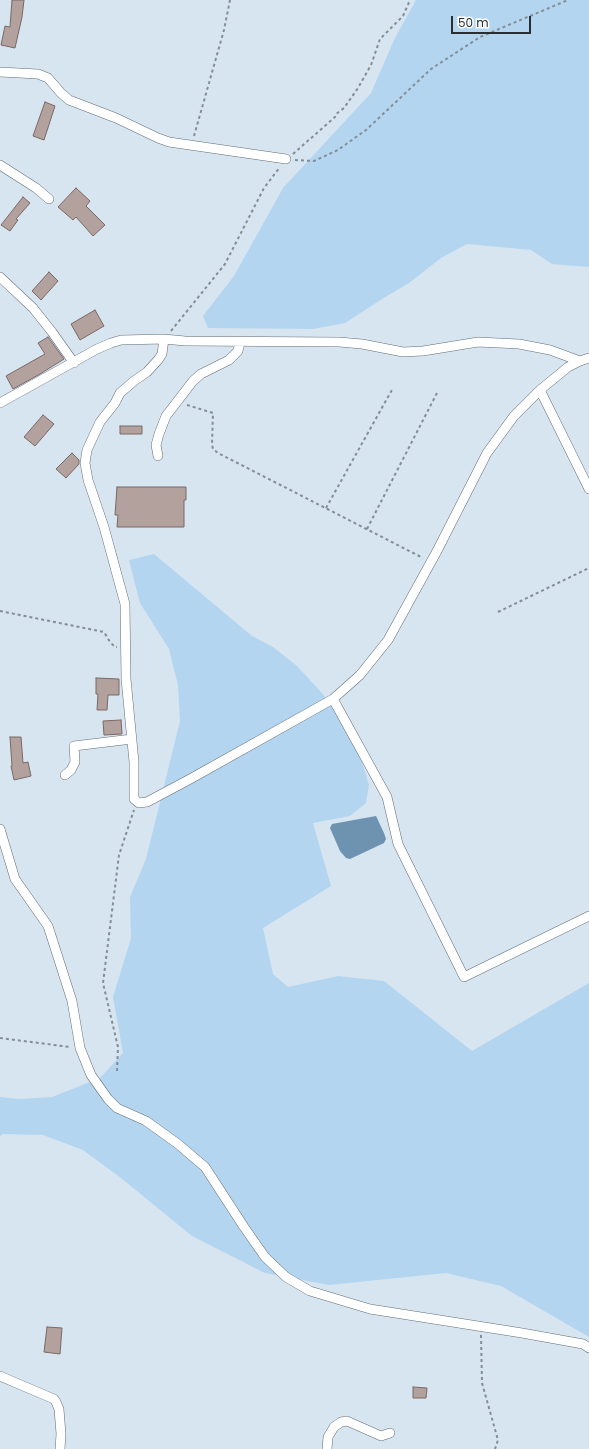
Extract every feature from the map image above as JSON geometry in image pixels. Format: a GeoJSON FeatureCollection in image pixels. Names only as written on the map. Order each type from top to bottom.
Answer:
{"type":"FeatureCollection","features":[{"type":"Feature","properties":{"kind":"street"},"geometry":{"type":"LineString","coordinates":[[0,72],[38,74],[48,78],[69,100],[116,118],[169,142],[286,159]]}},
{"type":"Feature","properties":{"kind":"street"},"geometry":{"type":"LineString","coordinates":[[0,164],[36,188],[49,199]]}},
{"type":"Feature","properties":{"kind":"street"},"geometry":{"type":"LineString","coordinates":[[0,277],[33,308],[74,363]]}},
{"type":"Feature","properties":{"kind":"street"},"geometry":{"type":"LineString","coordinates":[[164,339],[162,354],[158,360],[147,372],[120,393],[115,403],[100,422],[87,450],[85,463],[88,480],[104,527],[125,604],[126,679],[134,762],[134,799],[136,802],[141,803],[154,798],[333,699],[360,675],[388,640],[431,562],[487,453],[514,416],[540,390],[568,368],[585,359]]}},
{"type":"Feature","properties":{"kind":"street"},"geometry":{"type":"LineString","coordinates":[[0,403],[96,350],[116,342],[164,339],[240,342],[339,342],[362,344],[403,352],[423,351],[478,342],[519,344],[585,359]]}},
{"type":"Feature","properties":{"kind":"street"},"geometry":{"type":"LineString","coordinates":[[158,456],[156,445],[166,416],[193,381],[233,357],[238,351],[240,342]]}},
{"type":"Feature","properties":{"kind":"street"},"geometry":{"type":"LineString","coordinates":[[540,390],[589,489]]}},
{"type":"Feature","properties":{"kind":"street"},"geometry":{"type":"LineString","coordinates":[[333,699],[387,797],[398,844],[464,977],[589,916]]}},
{"type":"Feature","properties":{"kind":"street"},"geometry":{"type":"LineString","coordinates":[[65,775],[71,770],[75,762],[74,746],[132,739]]}},
{"type":"Feature","properties":{"kind":"street"},"geometry":{"type":"LineString","coordinates":[[0,829],[15,879],[48,926],[72,1001],[80,1048],[91,1076],[108,1099],[117,1108],[146,1121],[178,1144],[206,1167],[265,1257],[286,1277],[310,1291],[370,1309],[582,1344],[589,1348]]}},
{"type":"Feature","properties":{"kind":"street"},"geometry":{"type":"LineString","coordinates":[[0,1376],[54,1399],[59,1409],[61,1434],[60,1449]]}},
{"type":"Feature","properties":{"kind":"street"},"geometry":{"type":"LineString","coordinates":[[327,1449],[328,1437],[334,1426],[341,1422],[347,1421],[381,1436],[390,1433]]}},
{"type":"Feature","properties":{"kind":"path"},"geometry":{"type":"LineString","coordinates":[[191,146],[224,30],[230,0]]}},
{"type":"Feature","properties":{"kind":"path"},"geometry":{"type":"LineString","coordinates":[[164,339],[225,264],[264,188],[286,159],[335,118],[336,114],[344,108],[358,88],[371,65],[380,39],[403,16],[410,0]]}},
{"type":"Feature","properties":{"kind":"path"},"geometry":{"type":"LineString","coordinates":[[286,159],[314,162],[338,150],[366,130],[431,69],[480,37],[568,0]]}},
{"type":"Feature","properties":{"kind":"path"},"geometry":{"type":"LineString","coordinates":[[326,508],[393,388]]}},
{"type":"Feature","properties":{"kind":"path"},"geometry":{"type":"LineString","coordinates":[[367,529],[437,393]]}},
{"type":"Feature","properties":{"kind":"path"},"geometry":{"type":"LineString","coordinates":[[178,402],[213,413],[212,444],[213,449],[218,453],[431,562]]}},
{"type":"Feature","properties":{"kind":"path"},"geometry":{"type":"LineString","coordinates":[[498,612],[589,568]]}},
{"type":"Feature","properties":{"kind":"path"},"geometry":{"type":"LineString","coordinates":[[0,612],[104,632],[115,647],[125,649]]}},
{"type":"Feature","properties":{"kind":"path"},"geometry":{"type":"LineString","coordinates":[[117,1071],[118,1048],[103,983],[119,855],[136,802]]}},
{"type":"Feature","properties":{"kind":"path"},"geometry":{"type":"LineString","coordinates":[[0,1038],[80,1048]]}},
{"type":"Feature","properties":{"kind":"path"},"geometry":{"type":"LineString","coordinates":[[480,1326],[482,1383],[498,1440],[495,1449]]}},
{"type":"Feature","properties":{"kind":"shaded area"},"geometry":{"type":"Polygon","coordinates":[[[416,0],[589,0],[589,267],[552,264],[531,250],[467,244],[441,258],[409,283],[345,323],[313,329],[208,328],[203,316],[234,276],[283,188],[371,93],[395,38],[416,0]]]}},
{"type":"Feature","properties":{"kind":"shaded area"},"geometry":{"type":"Polygon","coordinates":[[[154,554],[252,636],[273,647],[297,666],[321,692],[352,731],[369,785],[366,803],[350,816],[313,823],[331,886],[263,928],[273,974],[288,987],[338,976],[384,981],[472,1051],[589,983],[589,1337],[501,1286],[446,1273],[329,1285],[265,1273],[192,1236],[121,1178],[83,1150],[43,1135],[3,1134],[0,1136],[0,1097],[19,1099],[52,1097],[100,1078],[123,1053],[113,997],[131,938],[130,897],[146,859],[180,721],[178,685],[169,649],[140,603],[129,560],[154,554]]]}},
{"type":"Feature","properties":{"kind":"shaded area"},"geometry":{"type":"Polygon","coordinates":[[[376,816],[386,839],[384,843],[350,859],[346,858],[340,851],[330,828],[332,824],[376,816]]]}},
{"type":"Feature","properties":{"kind":"building"},"geometry":{"type":"Polygon","coordinates":[[[12,0],[24,0],[15,48],[1,45],[5,26],[10,27],[12,0]]]}},
{"type":"Feature","properties":{"kind":"building"},"geometry":{"type":"Polygon","coordinates":[[[45,102],[55,106],[44,140],[33,136],[45,102]]]}},
{"type":"Feature","properties":{"kind":"building"},"geometry":{"type":"Polygon","coordinates":[[[76,188],[90,201],[86,206],[105,225],[93,236],[76,217],[73,220],[58,207],[76,188]]]}},
{"type":"Feature","properties":{"kind":"building"},"geometry":{"type":"Polygon","coordinates":[[[23,197],[30,203],[16,219],[18,220],[10,231],[1,225],[23,197]]]}},
{"type":"Feature","properties":{"kind":"building"},"geometry":{"type":"Polygon","coordinates":[[[49,272],[58,281],[41,300],[32,291],[49,272]]]}},
{"type":"Feature","properties":{"kind":"building"},"geometry":{"type":"Polygon","coordinates":[[[95,310],[104,326],[80,340],[71,324],[95,310]]]}},
{"type":"Feature","properties":{"kind":"building"},"geometry":{"type":"Polygon","coordinates":[[[48,337],[64,359],[13,389],[6,376],[45,354],[38,343],[48,337]]]}},
{"type":"Feature","properties":{"kind":"building"},"geometry":{"type":"Polygon","coordinates":[[[43,415],[54,424],[35,446],[24,437],[43,415]]]}},
{"type":"Feature","properties":{"kind":"building"},"geometry":{"type":"Polygon","coordinates":[[[120,426],[142,426],[142,434],[120,434],[120,426]]]}},
{"type":"Feature","properties":{"kind":"building"},"geometry":{"type":"Polygon","coordinates":[[[72,453],[79,460],[79,464],[66,478],[56,469],[72,453]]]}},
{"type":"Feature","properties":{"kind":"building"},"geometry":{"type":"Polygon","coordinates":[[[117,487],[186,487],[186,500],[184,500],[184,527],[117,527],[118,515],[115,515],[117,487]]]}},
{"type":"Feature","properties":{"kind":"building"},"geometry":{"type":"Polygon","coordinates":[[[96,678],[119,679],[119,695],[108,695],[107,710],[97,710],[98,694],[96,694],[96,678]]]}},
{"type":"Feature","properties":{"kind":"building"},"geometry":{"type":"Polygon","coordinates":[[[121,720],[122,734],[104,735],[103,721],[121,720]]]}},
{"type":"Feature","properties":{"kind":"building"},"geometry":{"type":"Polygon","coordinates":[[[10,737],[21,737],[23,763],[28,762],[31,776],[14,780],[11,766],[10,737]]]}},
{"type":"Feature","properties":{"kind":"building"},"geometry":{"type":"Polygon","coordinates":[[[47,1327],[62,1328],[60,1354],[44,1352],[47,1327]]]}},
{"type":"Feature","properties":{"kind":"building"},"geometry":{"type":"Polygon","coordinates":[[[413,1387],[427,1388],[426,1398],[413,1398],[413,1387]]]}}]}
